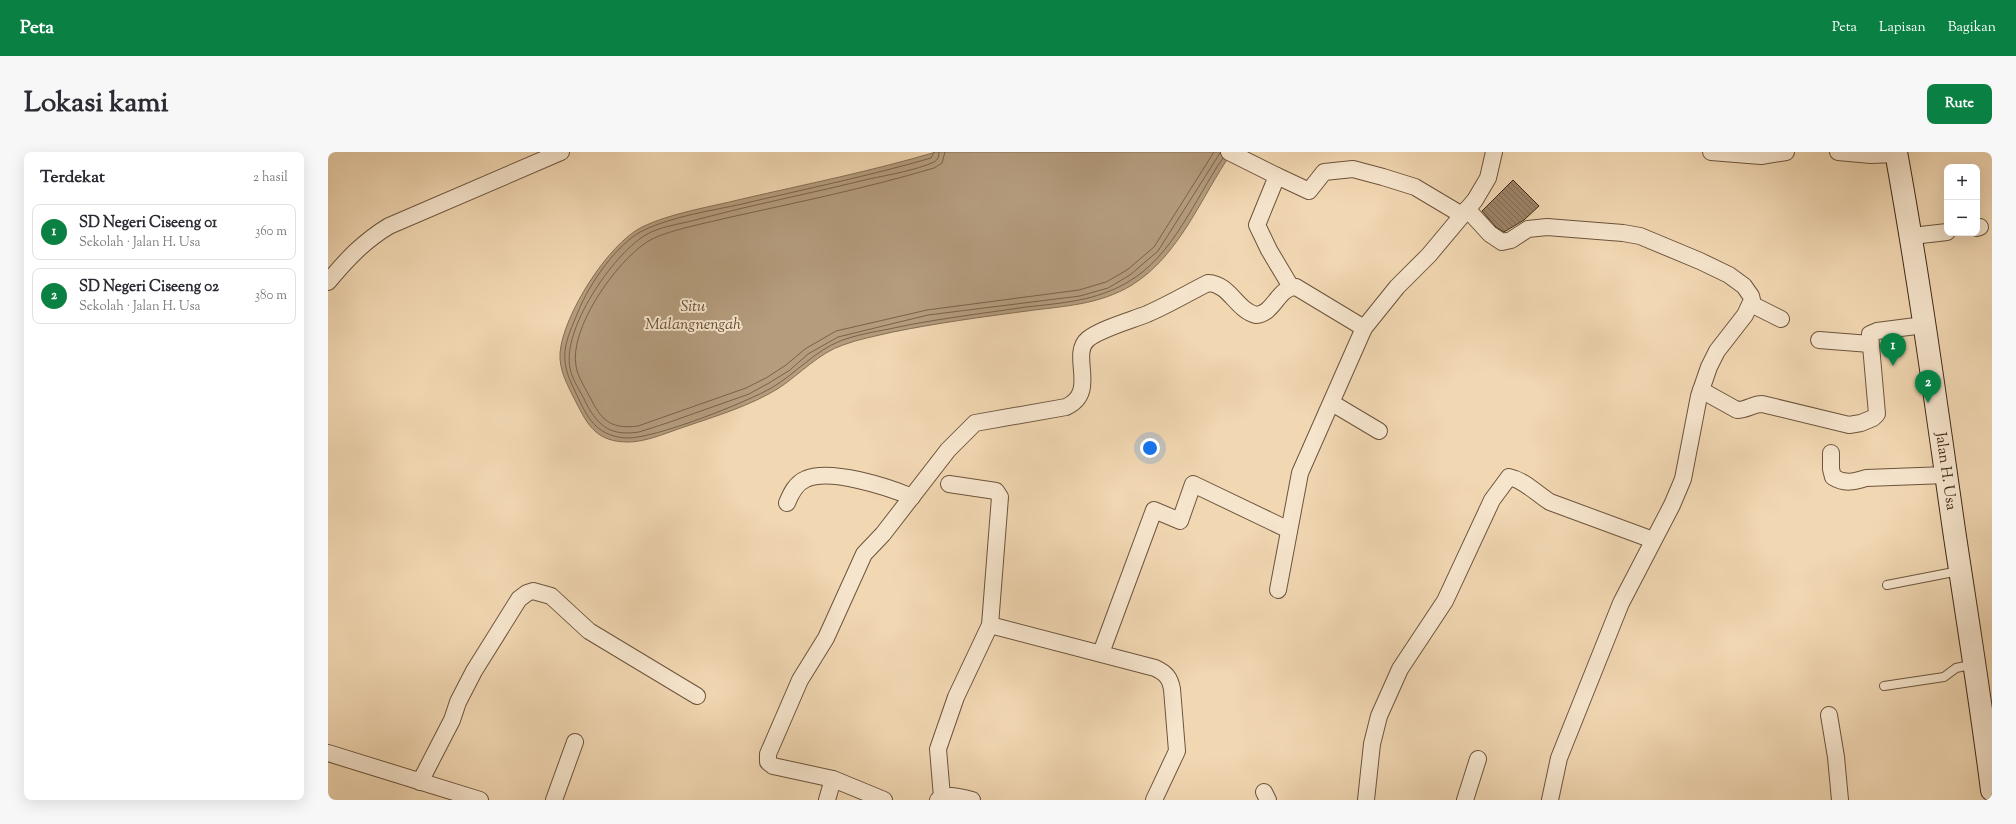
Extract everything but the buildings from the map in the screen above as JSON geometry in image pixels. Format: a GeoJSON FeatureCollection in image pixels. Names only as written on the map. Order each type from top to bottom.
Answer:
{"type":"FeatureCollection","features":[{"type":"Feature","properties":{"kind":"street"},"geometry":{"type":"LineString","coordinates":[[328,282],[350,256],[369,238],[389,226],[561,152]]}},
{"type":"Feature","properties":{"kind":"street"},"geometry":{"type":"LineString","coordinates":[[1278,590],[1300,473],[1364,328],[1397,287],[1429,256],[1485,184],[1494,152]]}},
{"type":"Feature","properties":{"kind":"street"},"geometry":{"type":"LineString","coordinates":[[1711,152],[1761,156],[1786,152]]}},
{"type":"Feature","properties":{"kind":"street"},"geometry":{"type":"LineString","coordinates":[[1838,152],[1871,155],[1896,153]]}},
{"type":"Feature","properties":{"kind":"street"},"geometry":{"type":"LineString","coordinates":[[1230,153],[1309,191],[1324,172],[1353,169],[1415,187],[1464,212],[1502,242],[1511,240],[1528,229],[1547,227],[1623,233],[1640,236],[1729,275],[1748,290],[1751,296],[1751,304],[1717,351],[1709,367],[1701,390],[1683,479],[1654,540],[1621,603],[1559,758],[1550,800]]}},
{"type":"Feature","properties":{"kind":"street","name":"Jalan H. Usa"},"geometry":{"type":"LineString","coordinates":[[1896,153],[1912,236],[1992,790]]}},
{"type":"Feature","properties":{"kind":"street"},"geometry":{"type":"LineString","coordinates":[[1277,176],[1257,225],[1268,250],[1292,287]]}},
{"type":"Feature","properties":{"kind":"street"},"geometry":{"type":"LineString","coordinates":[[1912,236],[1944,232]]}},
{"type":"Feature","properties":{"kind":"street"},"geometry":{"type":"LineString","coordinates":[[884,800],[833,779],[772,766],[766,758],[800,680],[826,638],[859,562],[864,554],[883,534],[948,450],[976,423],[1066,406],[1075,402],[1080,396],[1082,386],[1083,345],[1095,335],[1150,313],[1208,283],[1216,283],[1224,288],[1244,309],[1256,315],[1266,312],[1286,290],[1296,287],[1364,328]]}},
{"type":"Feature","properties":{"kind":"street"},"geometry":{"type":"LineString","coordinates":[[1751,304],[1780,319]]}},
{"type":"Feature","properties":{"kind":"street"},"geometry":{"type":"LineString","coordinates":[[1701,390],[1737,410],[1744,410],[1757,404],[1762,404],[1836,422],[1855,425],[1873,418],[1877,414],[1869,337],[1873,332],[1924,325]]}},
{"type":"Feature","properties":{"kind":"street"},"geometry":{"type":"LineString","coordinates":[[1819,340],[1870,344]]}},
{"type":"Feature","properties":{"kind":"street"},"geometry":{"type":"LineString","coordinates":[[1332,403],[1379,431]]}},
{"type":"Feature","properties":{"kind":"street"},"geometry":{"type":"LineString","coordinates":[[1831,453],[1831,469],[1833,477],[1840,482],[1853,482],[1866,478],[1946,475]]}},
{"type":"Feature","properties":{"kind":"street"},"geometry":{"type":"LineString","coordinates":[[787,503],[796,486],[805,479],[815,476],[850,478],[892,489],[912,497]]}},
{"type":"Feature","properties":{"kind":"street"},"geometry":{"type":"LineString","coordinates":[[1366,800],[1372,744],[1380,716],[1400,669],[1445,601],[1492,500],[1503,483],[1509,477],[1518,479],[1538,495],[1550,502],[1654,540]]}},
{"type":"Feature","properties":{"kind":"street"},"geometry":{"type":"LineString","coordinates":[[950,484],[996,491],[1000,497],[990,625],[956,697],[938,749],[940,799],[954,796],[972,800]]}},
{"type":"Feature","properties":{"kind":"street"},"geometry":{"type":"LineString","coordinates":[[1101,653],[1154,510],[1180,521],[1192,484],[1289,530]]}},
{"type":"Feature","properties":{"kind":"street"},"geometry":{"type":"LineString","coordinates":[[420,782],[452,720],[458,702],[474,670],[519,599],[527,593],[538,591],[551,596],[589,631],[697,696]]}},
{"type":"Feature","properties":{"kind":"street"},"geometry":{"type":"LineString","coordinates":[[990,625],[1101,653],[1162,671],[1171,681],[1177,751],[1154,800]]}},
{"type":"Feature","properties":{"kind":"street"},"geometry":{"type":"LineString","coordinates":[[1828,715],[1836,757],[1840,800]]}},
{"type":"Feature","properties":{"kind":"street"},"geometry":{"type":"LineString","coordinates":[[554,800],[575,742]]}},
{"type":"Feature","properties":{"kind":"street"},"geometry":{"type":"LineString","coordinates":[[328,753],[480,800]]}},
{"type":"Feature","properties":{"kind":"street"},"geometry":{"type":"LineString","coordinates":[[1465,800],[1478,759]]}},
{"type":"Feature","properties":{"kind":"street"},"geometry":{"type":"LineString","coordinates":[[827,800],[833,779]]}},
{"type":"Feature","properties":{"kind":"lane"},"geometry":{"type":"LineString","coordinates":[[1887,585],[1960,571]]}},
{"type":"Feature","properties":{"kind":"lane"},"geometry":{"type":"LineString","coordinates":[[1884,686],[1944,677],[1956,668],[1975,664]]}},
{"type":"Feature","properties":{"kind":"water","name":"Situ Malangnengah"},"geometry":{"type":"Polygon","coordinates":[[[936,152],[1232,152],[1177,242],[1149,273],[1120,292],[1081,304],[926,326],[893,332],[849,343],[826,353],[779,388],[756,400],[720,415],[649,439],[628,442],[608,439],[601,436],[590,425],[567,384],[561,366],[560,353],[563,337],[569,320],[589,282],[615,249],[629,236],[642,227],[653,222],[678,214],[864,171],[936,152]]]}},
{"type":"Feature","properties":{"kind":"place","name":"SD Negeri Ciseeng 01"},"geometry":{"type":"Point","coordinates":[1893,366]}},
{"type":"Feature","properties":{"kind":"place","name":"SD Negeri Ciseeng 02"},"geometry":{"type":"Point","coordinates":[1928,403]}}]}
